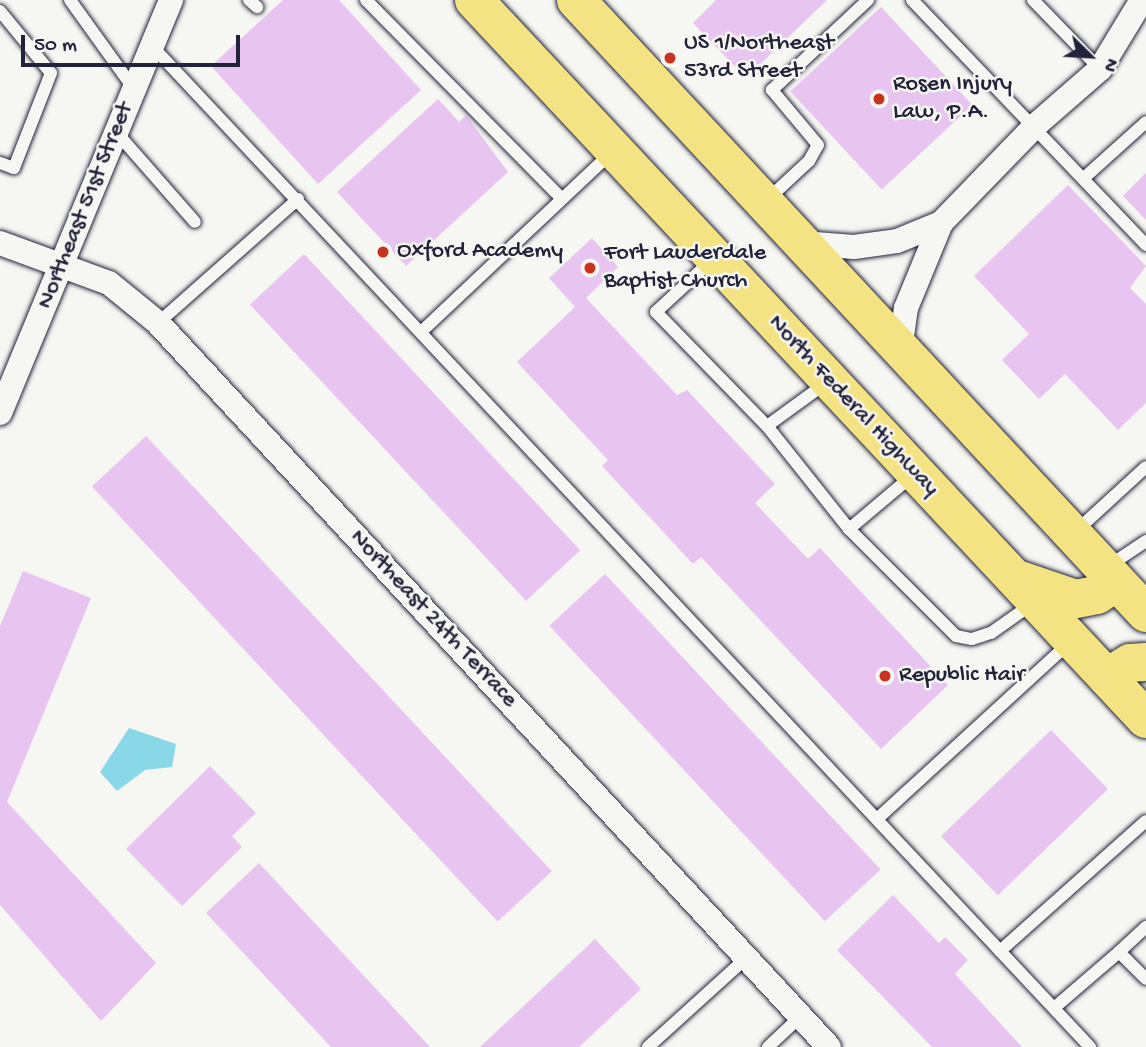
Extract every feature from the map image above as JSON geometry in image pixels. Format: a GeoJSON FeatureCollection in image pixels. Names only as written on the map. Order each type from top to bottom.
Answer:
{"type":"FeatureCollection","features":[{"type":"Feature","properties":{"kind":"main road","name":"North Federal Highway"},"geometry":{"type":"LineString","coordinates":[[474,0],[1146,719]]}},
{"type":"Feature","properties":{"kind":"main road"},"geometry":{"type":"LineString","coordinates":[[576,0],[1146,613]]}},
{"type":"Feature","properties":{"kind":"main road"},"geometry":{"type":"LineString","coordinates":[[1025,590],[1076,599],[1097,594],[1110,575]]}},
{"type":"Feature","properties":{"kind":"main road"},"geometry":{"type":"LineString","coordinates":[[1107,677],[1130,663],[1146,662]]}},
{"type":"Feature","properties":{"kind":"street","name":"Northeast 51st Street"},"geometry":{"type":"LineString","coordinates":[[0,413],[8,371],[62,268],[170,1]]}},
{"type":"Feature","properties":{"kind":"street"},"geometry":{"type":"LineString","coordinates":[[900,350],[906,308],[942,223],[1031,130],[1100,69],[1141,1]]}},
{"type":"Feature","properties":{"kind":"street"},"geometry":{"type":"LineString","coordinates":[[802,243],[854,247],[897,241],[942,223]]}},
{"type":"Feature","properties":{"kind":"street","name":"Northeast 24th Terrace"},"geometry":{"type":"LineString","coordinates":[[0,243],[62,268],[109,283],[158,323],[829,1047]]}},
{"type":"Feature","properties":{"kind":"lane"},"geometry":{"type":"LineString","coordinates":[[70,0],[134,89]]}},
{"type":"Feature","properties":{"kind":"lane"},"geometry":{"type":"LineString","coordinates":[[366,0],[562,199]]}},
{"type":"Feature","properties":{"kind":"lane"},"geometry":{"type":"LineString","coordinates":[[764,203],[809,161],[818,145],[772,89],[869,0]]}},
{"type":"Feature","properties":{"kind":"lane"},"geometry":{"type":"LineString","coordinates":[[912,0],[1031,130],[1085,177],[1146,245]]}},
{"type":"Feature","properties":{"kind":"lane"},"geometry":{"type":"LineString","coordinates":[[1033,0],[1100,69]]}},
{"type":"Feature","properties":{"kind":"lane"},"geometry":{"type":"LineString","coordinates":[[0,11],[51,73],[14,168],[0,163]]}},
{"type":"Feature","properties":{"kind":"lane"},"geometry":{"type":"LineString","coordinates":[[152,46],[1090,1047]]}},
{"type":"Feature","properties":{"kind":"lane"},"geometry":{"type":"LineString","coordinates":[[1085,177],[1146,122]]}},
{"type":"Feature","properties":{"kind":"lane"},"geometry":{"type":"LineString","coordinates":[[117,132],[195,222]]}},
{"type":"Feature","properties":{"kind":"lane"},"geometry":{"type":"LineString","coordinates":[[421,332],[615,150]]}},
{"type":"Feature","properties":{"kind":"lane"},"geometry":{"type":"LineString","coordinates":[[158,323],[298,199]]}},
{"type":"Feature","properties":{"kind":"lane"},"geometry":{"type":"LineString","coordinates":[[714,258],[656,312],[767,426],[849,529],[956,636],[972,639],[990,633],[1025,590]]}},
{"type":"Feature","properties":{"kind":"lane"},"geometry":{"type":"LineString","coordinates":[[767,426],[829,381]]}},
{"type":"Feature","properties":{"kind":"lane"},"geometry":{"type":"LineString","coordinates":[[1073,535],[1146,467]]}},
{"type":"Feature","properties":{"kind":"lane"},"geometry":{"type":"LineString","coordinates":[[849,529],[916,473]]}},
{"type":"Feature","properties":{"kind":"lane"},"geometry":{"type":"LineString","coordinates":[[1110,575],[1146,541]]}},
{"type":"Feature","properties":{"kind":"lane"},"geometry":{"type":"LineString","coordinates":[[877,819],[1072,640]]}},
{"type":"Feature","properties":{"kind":"lane"},"geometry":{"type":"LineString","coordinates":[[1000,950],[1146,821]]}},
{"type":"Feature","properties":{"kind":"lane"},"geometry":{"type":"LineString","coordinates":[[1054,1008],[1146,927]]}},
{"type":"Feature","properties":{"kind":"lane"},"geometry":{"type":"LineString","coordinates":[[1119,951],[1146,979]]}},
{"type":"Feature","properties":{"kind":"lane"},"geometry":{"type":"LineString","coordinates":[[649,1047],[746,958]]}},
{"type":"Feature","properties":{"kind":"lane"},"geometry":{"type":"LineString","coordinates":[[768,1047],[801,1016]]}},
{"type":"Feature","properties":{"kind":"water"},"geometry":{"type":"Polygon","coordinates":[[[129,728],[176,744],[172,767],[145,770],[117,791],[100,772],[129,728]]]}},
{"type":"Feature","properties":{"kind":"building"},"geometry":{"type":"Polygon","coordinates":[[[283,0],[339,0],[421,90],[318,184],[211,66],[283,0]]]}},
{"type":"Feature","properties":{"kind":"building"},"geometry":{"type":"Polygon","coordinates":[[[716,0],[827,0],[746,78],[693,23],[716,0]]]}},
{"type":"Feature","properties":{"kind":"building"},"geometry":{"type":"Polygon","coordinates":[[[881,7],[972,105],[882,190],[790,92],[881,7]]]}},
{"type":"Feature","properties":{"kind":"building"},"geometry":{"type":"Polygon","coordinates":[[[438,99],[459,122],[466,115],[508,172],[406,266],[337,192],[438,99]]]}},
{"type":"Feature","properties":{"kind":"building"},"geometry":{"type":"Polygon","coordinates":[[[1146,173],[1146,220],[1123,196],[1146,173]]]}},
{"type":"Feature","properties":{"kind":"building"},"geometry":{"type":"Polygon","coordinates":[[[1068,185],[1146,266],[1130,288],[1146,304],[1146,403],[1118,430],[1065,374],[1039,399],[1002,360],[1029,334],[974,276],[1068,185]]]}},
{"type":"Feature","properties":{"kind":"building"},"geometry":{"type":"Polygon","coordinates":[[[592,238],[618,267],[586,298],[677,395],[687,390],[775,484],[755,503],[808,559],[820,548],[948,685],[881,749],[701,557],[693,564],[602,466],[608,460],[517,362],[575,307],[549,278],[592,238]]]}},
{"type":"Feature","properties":{"kind":"building"},"geometry":{"type":"Polygon","coordinates":[[[304,254],[580,550],[526,601],[250,304],[304,254]]]}},
{"type":"Feature","properties":{"kind":"building"},"geometry":{"type":"Polygon","coordinates":[[[146,436],[552,871],[498,922],[92,486],[146,436]]]}},
{"type":"Feature","properties":{"kind":"building"},"geometry":{"type":"Polygon","coordinates":[[[23,571],[91,598],[7,802],[156,963],[101,1021],[0,905],[0,626],[23,571]]]}},
{"type":"Feature","properties":{"kind":"building"},"geometry":{"type":"Polygon","coordinates":[[[605,574],[881,869],[825,921],[549,626],[605,574]]]}},
{"type":"Feature","properties":{"kind":"building"},"geometry":{"type":"Polygon","coordinates":[[[1051,730],[1108,789],[998,895],[941,836],[1051,730]]]}},
{"type":"Feature","properties":{"kind":"building"},"geometry":{"type":"Polygon","coordinates":[[[210,766],[256,813],[232,836],[242,847],[182,906],[126,849],[210,766]]]}},
{"type":"Feature","properties":{"kind":"building"},"geometry":{"type":"Polygon","coordinates":[[[259,863],[430,1047],[331,1047],[206,913],[259,863]]]}},
{"type":"Feature","properties":{"kind":"building"},"geometry":{"type":"Polygon","coordinates":[[[893,895],[939,943],[945,937],[968,960],[955,974],[1022,1047],[932,1047],[837,950],[893,895]]]}},
{"type":"Feature","properties":{"kind":"building"},"geometry":{"type":"Polygon","coordinates":[[[595,939],[641,989],[579,1047],[480,1047],[595,939]]]}},
{"type":"Feature","properties":{"kind":"place","name":"US 1/Northeast 53rd Street"},"geometry":{"type":"Point","coordinates":[670,58]}},
{"type":"Feature","properties":{"kind":"place","name":"Rosen Injury Law, P.A."},"geometry":{"type":"Point","coordinates":[879,99]}},
{"type":"Feature","properties":{"kind":"place","name":"Oxford Academy"},"geometry":{"type":"Point","coordinates":[383,252]}},
{"type":"Feature","properties":{"kind":"place","name":"Fort Lauderdale Baptist Church"},"geometry":{"type":"Point","coordinates":[590,268]}},
{"type":"Feature","properties":{"kind":"place","name":"Republic Hair"},"geometry":{"type":"Point","coordinates":[885,676]}}]}
